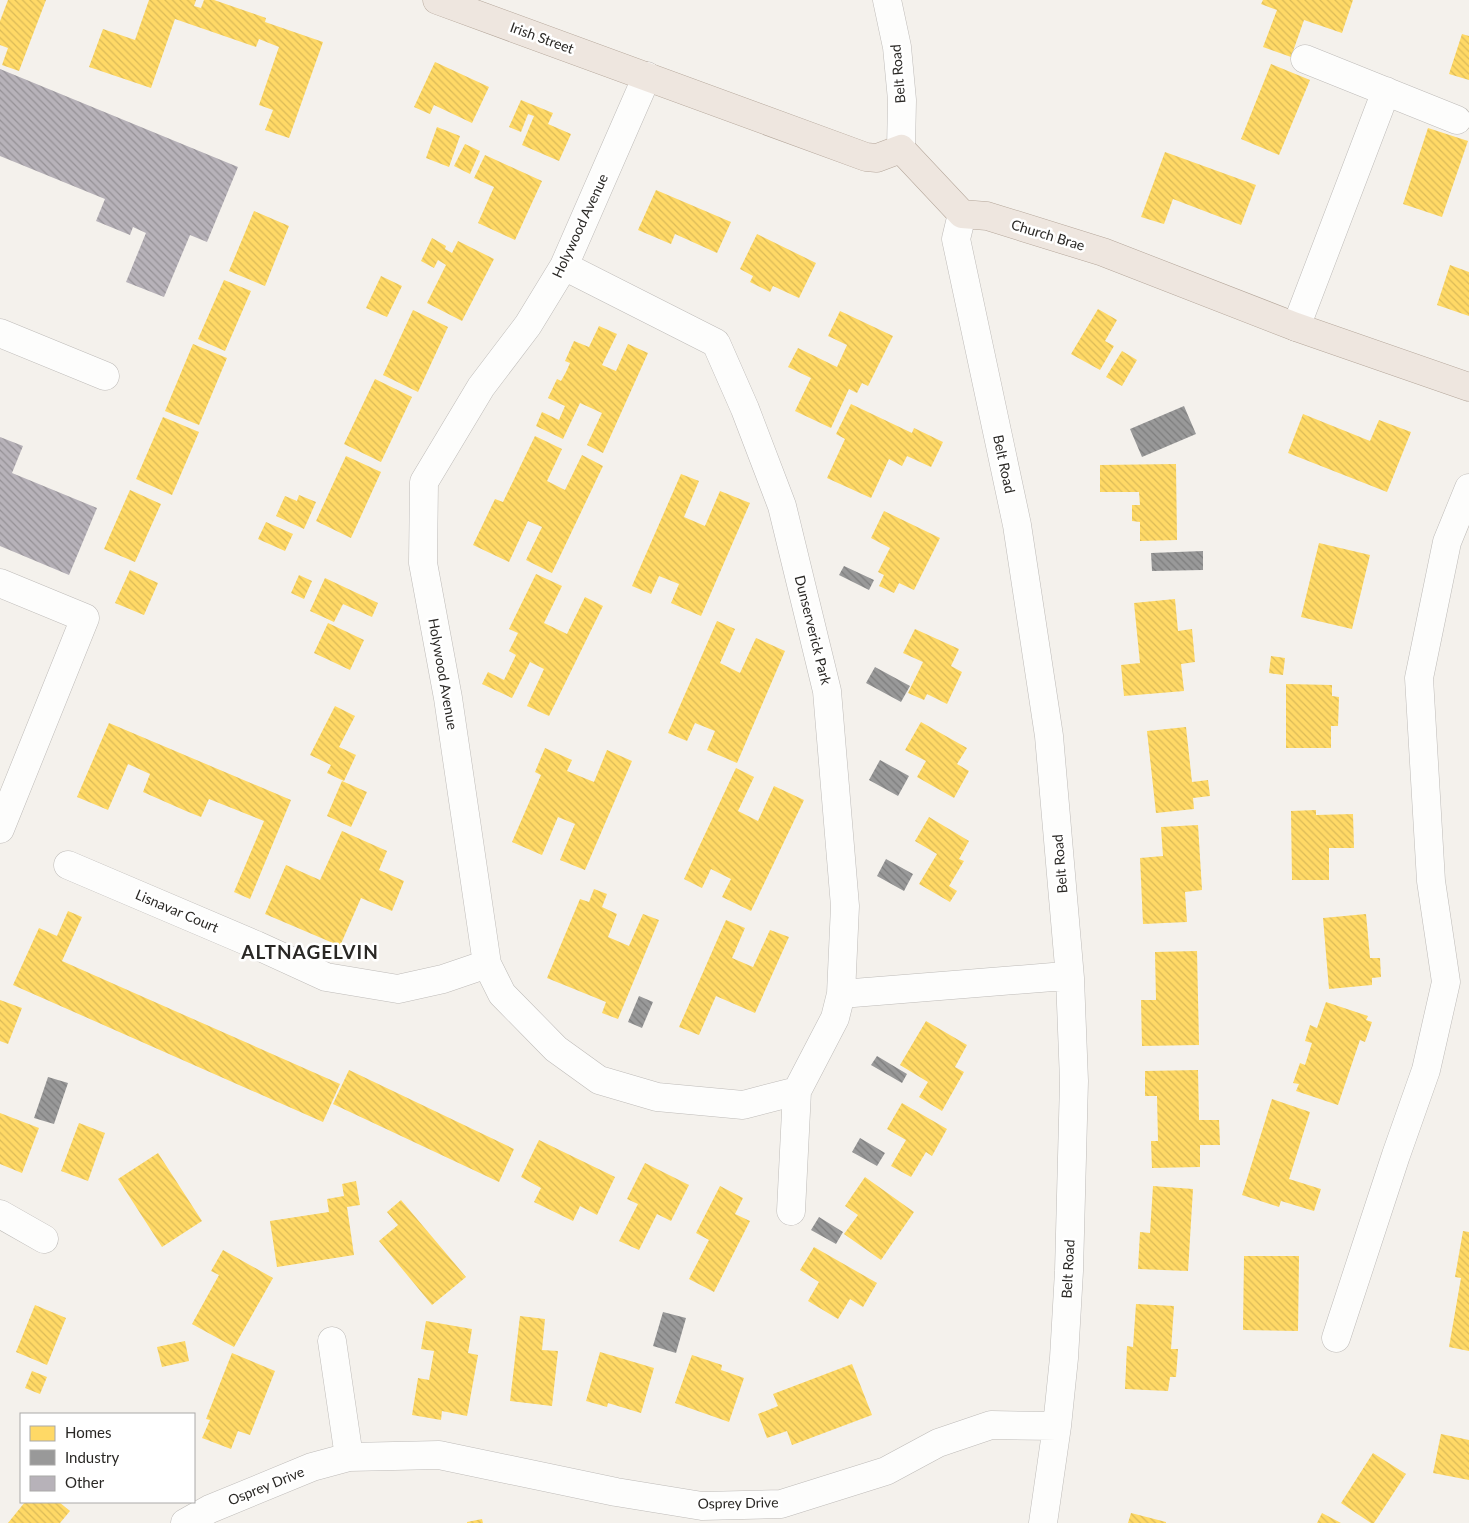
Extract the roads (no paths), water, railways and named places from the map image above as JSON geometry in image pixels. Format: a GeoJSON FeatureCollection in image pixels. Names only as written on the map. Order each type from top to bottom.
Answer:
{"type":"FeatureCollection","features":[{"type":"Feature","properties":{"kind":"main road","name":"Irish Street"},"geometry":{"type":"LineString","coordinates":[[437,0],[647,76]]}},
{"type":"Feature","properties":{"kind":"main road"},"geometry":{"type":"LineString","coordinates":[[647,76],[866,158],[877,158],[901,149],[962,214]]}},
{"type":"Feature","properties":{"kind":"main road","name":"Church Brae"},"geometry":{"type":"LineString","coordinates":[[962,214],[987,216],[1103,252],[1296,327],[1469,387]]}},
{"type":"Feature","properties":{"kind":"street","name":"Belt Road"},"geometry":{"type":"LineString","coordinates":[[887,0],[897,47],[902,100],[901,149]]}},
{"type":"Feature","properties":{"kind":"street"},"geometry":{"type":"LineString","coordinates":[[1305,59],[1457,120]]}},
{"type":"Feature","properties":{"kind":"street","name":"Holywood Avenue"},"geometry":{"type":"LineString","coordinates":[[647,76],[564,266],[528,325],[481,387],[424,482],[423,563],[448,698],[488,964],[502,994],[556,1049],[600,1080],[657,1097],[743,1105],[797,1091]]}},
{"type":"Feature","properties":{"kind":"street"},"geometry":{"type":"LineString","coordinates":[[1296,327],[1386,92]]}},
{"type":"Feature","properties":{"kind":"street","name":"Belt Road"},"geometry":{"type":"LineString","coordinates":[[962,214],[956,238],[960,266],[1017,525],[1049,736],[1070,978],[1074,1081],[1072,1181],[1064,1358],[1057,1426],[1043,1523]]}},
{"type":"Feature","properties":{"kind":"street","name":"Dunserverick Park"},"geometry":{"type":"LineString","coordinates":[[564,266],[716,343],[745,409],[782,506],[828,691],[845,906],[841,994],[835,1018],[797,1091]]}},
{"type":"Feature","properties":{"kind":"street"},"geometry":{"type":"LineString","coordinates":[[0,333],[105,376]]}},
{"type":"Feature","properties":{"kind":"street"},"geometry":{"type":"LineString","coordinates":[[1336,1338],[1396,1154],[1426,1070],[1446,982],[1431,881],[1419,678],[1447,542],[1469,488]]}},
{"type":"Feature","properties":{"kind":"street"},"geometry":{"type":"LineString","coordinates":[[0,583],[85,618],[0,829]]}},
{"type":"Feature","properties":{"kind":"street","name":"Lisnavar Court"},"geometry":{"type":"LineString","coordinates":[[68,865],[247,941],[326,977],[398,989],[443,979],[488,964]]}},
{"type":"Feature","properties":{"kind":"street"},"geometry":{"type":"LineString","coordinates":[[841,994],[1053,977],[1070,978]]}},
{"type":"Feature","properties":{"kind":"street"},"geometry":{"type":"LineString","coordinates":[[791,1211],[797,1091]]}},
{"type":"Feature","properties":{"kind":"street"},"geometry":{"type":"LineString","coordinates":[[0,1214],[44,1238]]}},
{"type":"Feature","properties":{"kind":"street"},"geometry":{"type":"LineString","coordinates":[[332,1341],[350,1458]]}},
{"type":"Feature","properties":{"kind":"street","name":"Osprey Drive"},"geometry":{"type":"LineString","coordinates":[[185,1523],[210,1509],[312,1468],[350,1458],[439,1456],[616,1492],[702,1506],[781,1504],[886,1471],[938,1443],[992,1425],[1057,1426]]}},
{"type":"Feature","properties":{"kind":"district","name":"ALTNAGELVIN"},"geometry":{"type":"Point","coordinates":[310,952]}}]}
